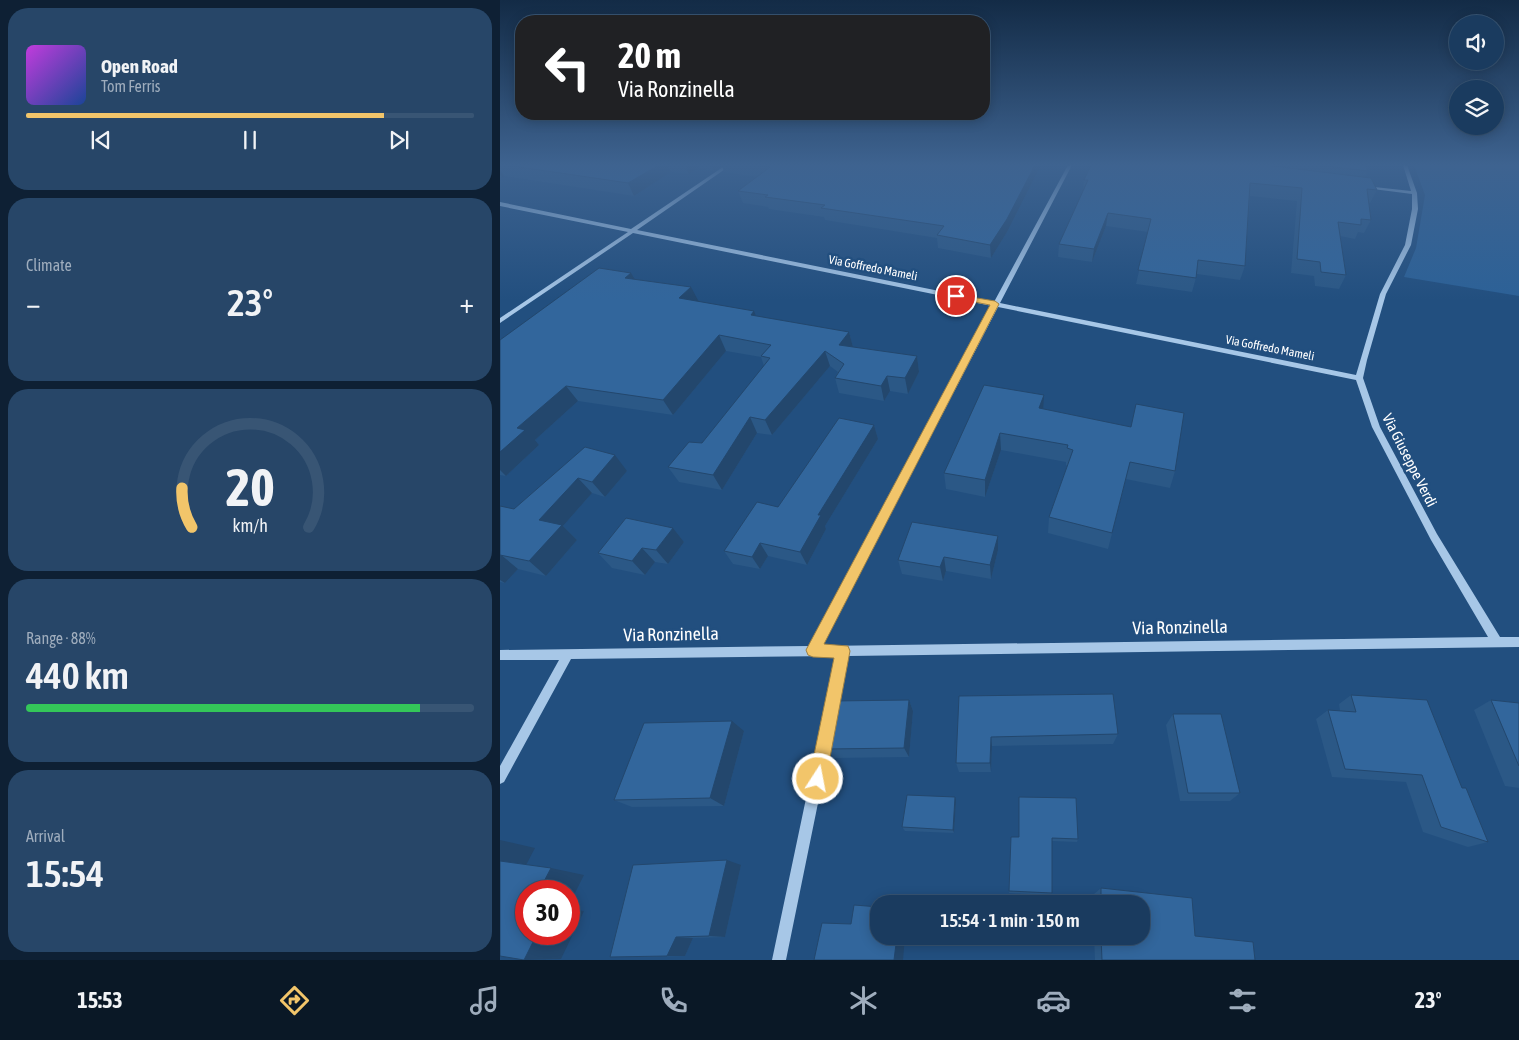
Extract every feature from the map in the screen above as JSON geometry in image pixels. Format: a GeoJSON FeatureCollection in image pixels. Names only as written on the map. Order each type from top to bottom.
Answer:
{"type":"FeatureCollection","features":[{"type":"Feature","properties":{"kind":"street","name":"Via Goffredo Mameli"},"geometry":{"type":"LineString","coordinates":[[529,210],[1359,378]]}},
{"type":"Feature","properties":{"kind":"street"},"geometry":{"type":"LineString","coordinates":[[500,321],[664,210]]}},
{"type":"Feature","properties":{"kind":"street"},"geometry":{"type":"LineString","coordinates":[[813,650],[1046,210]]}},
{"type":"Feature","properties":{"kind":"street"},"geometry":{"type":"LineString","coordinates":[[1359,378],[1383,294],[1408,245],[1415,210]]}},
{"type":"Feature","properties":{"kind":"street","name":"Via Giuseppe Verdi"},"geometry":{"type":"LineString","coordinates":[[1359,378],[1376,426],[1434,537],[1496,641]]}},
{"type":"Feature","properties":{"kind":"street","name":"Via Ronzinella"},"geometry":{"type":"LineString","coordinates":[[500,655],[1519,642]]}},
{"type":"Feature","properties":{"kind":"street"},"geometry":{"type":"LineString","coordinates":[[779,960],[803,851],[842,651]]}},
{"type":"Feature","properties":{"kind":"street"},"geometry":{"type":"LineString","coordinates":[[500,778],[568,654]]}},
{"type":"Feature","properties":{"kind":"shaded area"},"geometry":{"type":"Polygon","coordinates":[[[1422,210],[1519,210],[1519,296],[1404,277],[1416,248],[1422,210]]]}},
{"type":"Feature","properties":{"kind":"building"},"geometry":{"type":"Polygon","coordinates":[[[833,210],[1012,210],[990,245],[937,235],[944,226],[833,210]]]}},
{"type":"Feature","properties":{"kind":"building"},"geometry":{"type":"Polygon","coordinates":[[[1074,210],[1248,210],[1245,266],[1198,260],[1196,278],[1138,270],[1151,219],[1108,213],[1094,249],[1059,244],[1074,210]]]}},
{"type":"Feature","properties":{"kind":"building"},"geometry":{"type":"Polygon","coordinates":[[[1300,210],[1370,210],[1371,220],[1361,219],[1361,225],[1338,222],[1346,275],[1321,272],[1320,262],[1297,259],[1300,210]]]}},
{"type":"Feature","properties":{"kind":"building"},"geometry":{"type":"Polygon","coordinates":[[[599,268],[631,273],[625,278],[691,287],[679,298],[754,311],[751,315],[849,332],[839,345],[917,356],[905,378],[887,376],[881,386],[835,378],[844,364],[825,351],[765,420],[750,417],[713,475],[668,467],[689,442],[702,443],[770,358],[761,356],[771,345],[719,335],[663,400],[566,386],[517,428],[525,430],[500,452],[500,340],[599,268]]]}},
{"type":"Feature","properties":{"kind":"building"},"geometry":{"type":"Polygon","coordinates":[[[984,385],[1044,395],[1039,408],[1131,427],[1136,404],[1184,413],[1175,471],[1130,462],[1112,533],[1049,517],[1073,450],[1067,448],[1068,445],[1000,433],[985,480],[944,473],[984,385]]]}},
{"type":"Feature","properties":{"kind":"building"},"geometry":{"type":"Polygon","coordinates":[[[839,418],[874,425],[818,515],[821,515],[800,552],[760,543],[752,557],[724,551],[757,502],[778,507],[839,418]]]}},
{"type":"Feature","properties":{"kind":"building"},"geometry":{"type":"Polygon","coordinates":[[[585,447],[615,455],[592,482],[578,478],[539,520],[562,525],[529,561],[500,555],[500,506],[514,509],[585,447]]]}},
{"type":"Feature","properties":{"kind":"building"},"geometry":{"type":"Polygon","coordinates":[[[626,518],[673,528],[656,550],[642,548],[632,561],[598,553],[626,518]]]}},
{"type":"Feature","properties":{"kind":"building"},"geometry":{"type":"Polygon","coordinates":[[[912,522],[998,536],[990,565],[944,557],[940,567],[898,560],[912,522]]]}},
{"type":"Feature","properties":{"kind":"building"},"geometry":{"type":"Polygon","coordinates":[[[1113,694],[1118,734],[991,737],[990,763],[956,763],[959,696],[1113,694]]]}},
{"type":"Feature","properties":{"kind":"building"},"geometry":{"type":"Polygon","coordinates":[[[1351,695],[1427,700],[1462,788],[1466,788],[1488,842],[1441,827],[1422,775],[1345,769],[1328,710],[1356,712],[1351,695]]]}},
{"type":"Feature","properties":{"kind":"building"},"geometry":{"type":"Polygon","coordinates":[[[909,700],[904,748],[826,749],[834,701],[909,700]]]}},
{"type":"Feature","properties":{"kind":"building"},"geometry":{"type":"Polygon","coordinates":[[[1491,700],[1519,703],[1519,766],[1491,700]]]}},
{"type":"Feature","properties":{"kind":"building"},"geometry":{"type":"Polygon","coordinates":[[[1173,714],[1221,714],[1240,793],[1188,793],[1173,714]]]}},
{"type":"Feature","properties":{"kind":"building"},"geometry":{"type":"Polygon","coordinates":[[[732,721],[710,798],[614,800],[644,723],[732,721]]]}},
{"type":"Feature","properties":{"kind":"building"},"geometry":{"type":"Polygon","coordinates":[[[907,795],[955,797],[953,830],[902,827],[907,795]]]}},
{"type":"Feature","properties":{"kind":"building"},"geometry":{"type":"Polygon","coordinates":[[[1019,797],[1076,798],[1078,839],[1052,838],[1052,893],[1009,891],[1011,837],[1019,837],[1019,797]]]}},
{"type":"Feature","properties":{"kind":"building"},"geometry":{"type":"Polygon","coordinates":[[[727,860],[709,936],[676,937],[667,956],[610,957],[633,865],[727,860]]]}},
{"type":"Feature","properties":{"kind":"building"},"geometry":{"type":"Polygon","coordinates":[[[500,861],[551,868],[545,880],[515,880],[515,945],[532,945],[524,960],[500,956],[500,861]]]}},
{"type":"Feature","properties":{"kind":"building"},"geometry":{"type":"Polygon","coordinates":[[[1101,888],[1192,898],[1195,936],[1253,942],[1255,960],[1102,960],[1101,945],[1150,945],[1150,895],[1101,895],[1101,888]]]}},
{"type":"Feature","properties":{"kind":"building"},"geometry":{"type":"Polygon","coordinates":[[[854,905],[870,906],[870,945],[896,945],[894,960],[814,960],[822,923],[851,924],[854,905]]]}},
{"type":"Feature","properties":{"kind":"route"},"geometry":{"type":"LineString","coordinates":[[818,779],[842,651],[813,650],[995,304],[956,296]]}}]}
